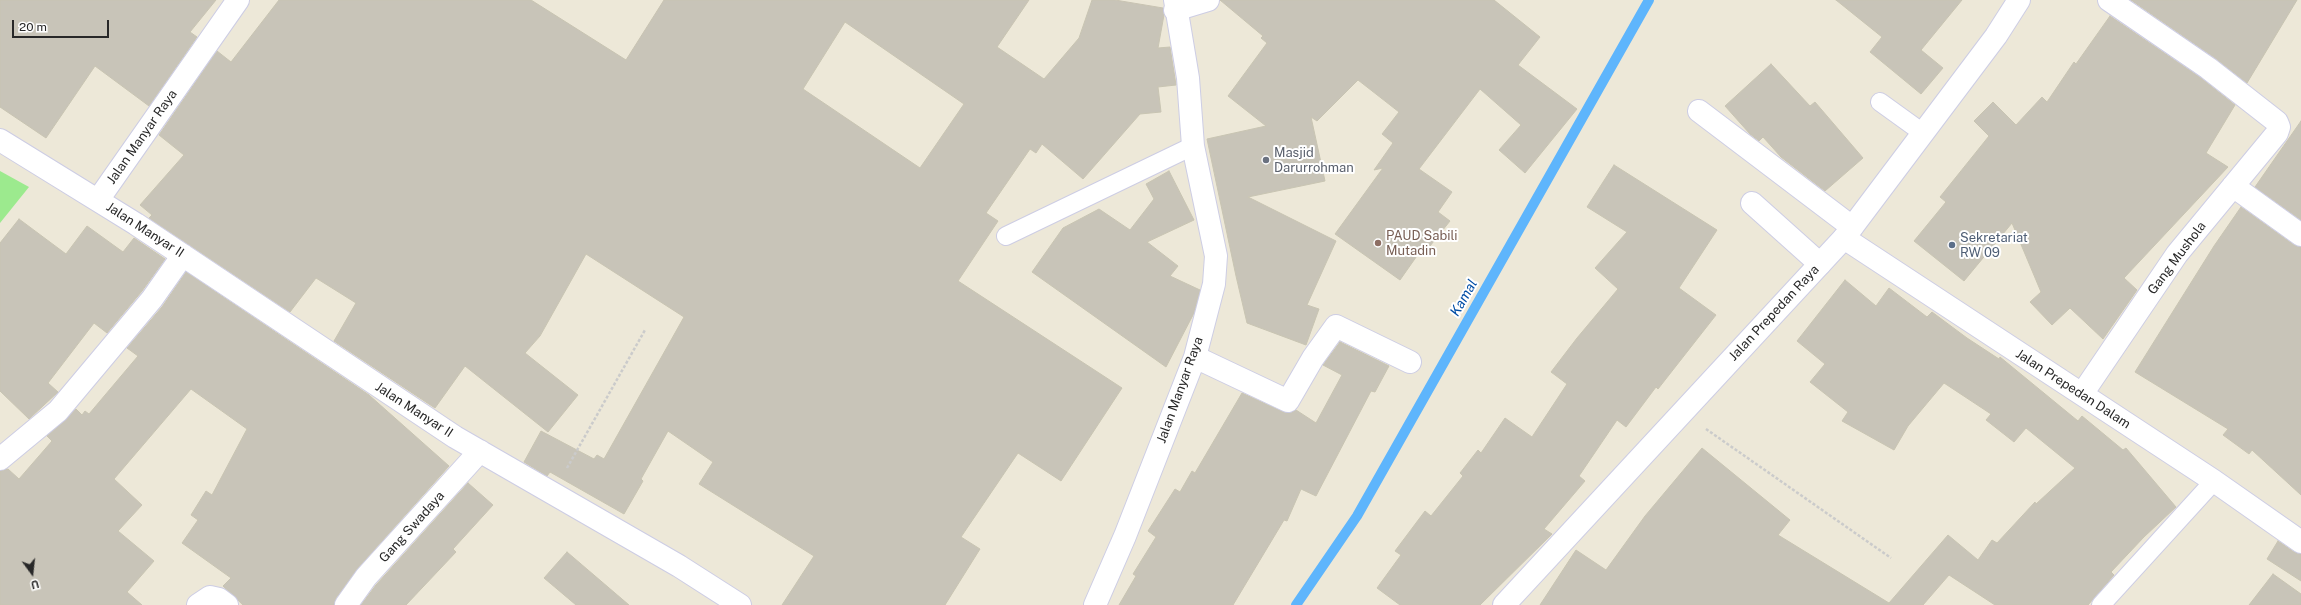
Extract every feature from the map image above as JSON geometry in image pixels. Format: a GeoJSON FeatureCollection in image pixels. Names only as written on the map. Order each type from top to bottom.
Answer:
{"type":"FeatureCollection","features":[{"type":"Feature","properties":{"kind":"street","name":"Jalan Manyar Raya"},"geometry":{"type":"LineString","coordinates":[[98,200],[238,0]]}},
{"type":"Feature","properties":{"kind":"street"},"geometry":{"type":"LineString","coordinates":[[1175,5],[1208,0]]}},
{"type":"Feature","properties":{"kind":"street","name":"Jalan Prepedan Raya"},"geometry":{"type":"LineString","coordinates":[[1504,605],[1848,233],[1996,36],[2019,0]]}},
{"type":"Feature","properties":{"kind":"street","name":"Gang Mushola"},"geometry":{"type":"LineString","coordinates":[[2082,394],[2177,254],[2277,134],[2279,127],[2277,122],[2208,68],[2110,0]]}},
{"type":"Feature","properties":{"kind":"street","name":"Jalan Manyar Raya"},"geometry":{"type":"LineString","coordinates":[[1095,605],[1125,536],[1195,357],[1214,284],[1216,256],[1194,146],[1188,78],[1175,5]]}},
{"type":"Feature","properties":{"kind":"street","name":"Jalan Prepedan Dalam"},"geometry":{"type":"LineString","coordinates":[[1699,110],[1848,233],[2082,394],[2214,480],[2301,542]]}},
{"type":"Feature","properties":{"kind":"street"},"geometry":{"type":"LineString","coordinates":[[0,140],[98,200]]}},
{"type":"Feature","properties":{"kind":"street"},"geometry":{"type":"LineString","coordinates":[[2233,186],[2301,235]]}},
{"type":"Feature","properties":{"kind":"street","name":"Jalan Manyar II"},"geometry":{"type":"LineString","coordinates":[[98,200],[455,437],[680,566],[740,605]]}},
{"type":"Feature","properties":{"kind":"street"},"geometry":{"type":"LineString","coordinates":[[1752,203],[1820,264]]}},
{"type":"Feature","properties":{"kind":"street"},"geometry":{"type":"LineString","coordinates":[[0,460],[58,411],[152,299],[183,255]]}},
{"type":"Feature","properties":{"kind":"street"},"geometry":{"type":"LineString","coordinates":[[1195,357],[1288,401],[1313,358],[1336,326],[1410,362]]}},
{"type":"Feature","properties":{"kind":"street","name":"Gang Swadaya"},"geometry":{"type":"LineString","coordinates":[[346,605],[366,577],[480,452]]}},
{"type":"Feature","properties":{"kind":"street"},"geometry":{"type":"LineString","coordinates":[[198,605],[210,597],[219,599],[227,605]]}},
{"type":"Feature","properties":{"kind":"lane"},"geometry":{"type":"LineString","coordinates":[[1880,102],[1923,133]]}},
{"type":"Feature","properties":{"kind":"lane"},"geometry":{"type":"LineString","coordinates":[[1006,236],[1194,146]]}},
{"type":"Feature","properties":{"kind":"lane"},"geometry":{"type":"LineString","coordinates":[[2101,605],[2214,480]]}},
{"type":"Feature","properties":{"kind":"path"},"geometry":{"type":"LineString","coordinates":[[553,493],[644,330]]}},
{"type":"Feature","properties":{"kind":"path"},"geometry":{"type":"LineString","coordinates":[[1683,413],[1891,558]]}},
{"type":"Feature","properties":{"kind":"green space"},"geometry":{"type":"Polygon","coordinates":[[[0,171],[29,187],[0,223],[0,171]]]}},
{"type":"Feature","properties":{"kind":"building"},"geometry":{"type":"Polygon","coordinates":[[[0,0],[216,0],[190,32],[197,37],[149,106],[95,66],[46,138],[0,107],[0,0]]]}},
{"type":"Feature","properties":{"kind":"building"},"geometry":{"type":"Polygon","coordinates":[[[279,0],[531,0],[626,60],[664,0],[1029,0],[997,47],[1044,79],[1079,38],[1092,0],[1115,0],[1163,8],[1164,15],[1158,48],[1170,47],[1176,85],[1158,87],[1161,112],[1140,114],[1083,179],[1042,144],[1036,153],[1030,149],[986,213],[998,221],[958,281],[1122,388],[1061,481],[1018,453],[961,537],[980,549],[945,605],[782,605],[814,556],[699,484],[713,462],[668,431],[641,479],[643,481],[624,514],[550,472],[547,476],[524,462],[541,431],[594,459],[597,455],[604,459],[684,317],[586,254],[540,336],[525,353],[578,395],[548,432],[465,366],[435,408],[334,341],[356,303],[316,278],[290,312],[149,218],[152,215],[140,205],[184,155],[159,135],[217,51],[231,62],[279,0]],[[845,22],[803,89],[920,168],[964,104],[845,22]]]}},
{"type":"Feature","properties":{"kind":"building"},"geometry":{"type":"Polygon","coordinates":[[[1220,0],[1494,0],[1540,37],[1518,65],[1577,109],[1525,173],[1499,150],[1521,125],[1480,89],[1419,169],[1452,192],[1438,212],[1450,221],[1430,246],[1426,243],[1400,280],[1335,234],[1383,168],[1374,170],[1393,143],[1382,134],[1399,112],[1358,80],[1317,121],[1311,117],[1325,181],[1248,197],[1336,241],[1307,305],[1319,309],[1306,345],[1247,323],[1207,139],[1266,126],[1228,96],[1267,43],[1261,38],[1263,36],[1220,0]]]}},
{"type":"Feature","properties":{"kind":"building"},"geometry":{"type":"Polygon","coordinates":[[[1836,0],[1962,0],[1921,50],[1943,68],[1921,94],[1870,52],[1882,37],[1836,0]]]}},
{"type":"Feature","properties":{"kind":"building"},"geometry":{"type":"Polygon","coordinates":[[[2131,0],[2297,0],[2247,83],[2215,58],[2131,0]]]}},
{"type":"Feature","properties":{"kind":"building"},"geometry":{"type":"Polygon","coordinates":[[[2110,16],[2201,78],[2235,105],[2206,153],[2228,167],[2124,278],[2137,290],[2103,339],[2070,308],[2052,325],[2030,302],[2041,292],[2012,223],[1964,281],[1914,241],[1946,202],[1940,197],[1989,136],[1974,121],[1993,102],[2016,125],[2042,97],[2047,102],[2074,62],[2076,64],[2110,16]]]}},
{"type":"Feature","properties":{"kind":"building"},"geometry":{"type":"Polygon","coordinates":[[[1771,64],[1810,106],[1815,102],[1863,158],[1825,191],[1781,157],[1763,137],[1759,141],[1750,134],[1725,106],[1771,64]]]}},
{"type":"Feature","properties":{"kind":"building"},"geometry":{"type":"Polygon","coordinates":[[[2301,121],[2301,220],[2255,187],[2301,121]]]}},
{"type":"Feature","properties":{"kind":"building"},"geometry":{"type":"Polygon","coordinates":[[[1614,165],[1717,230],[1679,288],[1716,315],[1658,389],[1656,387],[1626,427],[1617,420],[1579,476],[1585,481],[1544,529],[1552,534],[1480,605],[1400,605],[1377,588],[1401,555],[1395,551],[1425,511],[1431,516],[1463,476],[1460,473],[1478,450],[1481,453],[1505,418],[1532,437],[1567,384],[1551,372],[1618,289],[1595,268],[1627,232],[1587,207],[1614,165]]]}},
{"type":"Feature","properties":{"kind":"building"},"geometry":{"type":"Polygon","coordinates":[[[1169,171],[1194,220],[1147,242],[1178,266],[1170,276],[1200,290],[1194,313],[1166,367],[1032,272],[1063,228],[1099,209],[1130,230],[1154,199],[1146,184],[1169,171]]]}},
{"type":"Feature","properties":{"kind":"building"},"geometry":{"type":"Polygon","coordinates":[[[2241,207],[2294,245],[2301,247],[2301,495],[2252,450],[2249,454],[2223,435],[2228,429],[2135,372],[2214,246],[2241,207]]]}},
{"type":"Feature","properties":{"kind":"building"},"geometry":{"type":"Polygon","coordinates":[[[19,219],[66,254],[87,226],[123,252],[134,238],[165,259],[142,291],[107,333],[94,323],[48,383],[58,392],[29,419],[0,391],[0,243],[19,219]]]}},
{"type":"Feature","properties":{"kind":"building"},"geometry":{"type":"Polygon","coordinates":[[[186,272],[369,395],[449,466],[357,569],[336,598],[334,605],[243,605],[223,586],[231,578],[182,543],[198,520],[191,515],[206,491],[212,495],[247,429],[191,389],[114,479],[142,505],[118,531],[154,561],[127,592],[142,605],[0,605],[0,471],[8,469],[19,479],[52,441],[47,436],[76,409],[82,415],[85,411],[89,414],[138,356],[127,348],[162,307],[186,272]]]}},
{"type":"Feature","properties":{"kind":"building"},"geometry":{"type":"Polygon","coordinates":[[[1845,280],[1876,306],[1889,288],[1927,317],[1932,312],[1967,338],[1999,359],[2000,357],[2078,421],[2082,416],[2123,450],[2126,448],[2176,507],[2144,537],[2111,572],[2114,575],[2088,605],[1995,605],[1949,575],[1923,605],[1540,605],[1576,550],[1606,570],[1645,516],[1702,448],[1790,520],[1778,535],[1889,603],[1948,535],[1978,560],[1992,540],[1997,543],[2035,502],[2036,504],[2075,468],[2026,428],[2014,442],[1986,420],[1991,414],[1944,383],[1908,426],[1894,450],[1842,421],[1848,412],[1810,382],[1825,364],[1797,341],[1845,280]]]}},
{"type":"Feature","properties":{"kind":"building"},"geometry":{"type":"Polygon","coordinates":[[[1340,342],[1389,366],[1375,392],[1371,391],[1316,496],[1301,489],[1287,521],[1284,520],[1233,605],[1119,605],[1136,576],[1133,574],[1156,537],[1148,531],[1175,489],[1180,492],[1192,471],[1195,473],[1242,393],[1283,412],[1289,413],[1296,410],[1316,423],[1342,375],[1323,365],[1340,342]]]}},
{"type":"Feature","properties":{"kind":"building"},"geometry":{"type":"Polygon","coordinates":[[[468,483],[493,505],[453,549],[456,552],[406,605],[361,605],[376,585],[468,483]]]}},
{"type":"Feature","properties":{"kind":"building"},"geometry":{"type":"Polygon","coordinates":[[[2278,541],[2294,552],[2301,554],[2301,581],[2267,559],[2278,541]]]}},
{"type":"Feature","properties":{"kind":"building"},"geometry":{"type":"Polygon","coordinates":[[[567,552],[629,605],[576,605],[544,578],[567,552]]]}},
{"type":"Feature","properties":{"kind":"building"},"geometry":{"type":"Polygon","coordinates":[[[2273,574],[2301,594],[2301,605],[2249,605],[2273,574]]]}},
{"type":"Feature","properties":{"kind":"waterway","name":"Kamal"},"geometry":{"type":"LineString","coordinates":[[1296,605],[1357,516],[1649,0]]}},
{"type":"Feature","properties":{"kind":"place","name":"Masjid Darurrohman"},"geometry":{"type":"Point","coordinates":[1266,160]}},
{"type":"Feature","properties":{"kind":"place","name":"PAUD Sabili Mutadin"},"geometry":{"type":"Point","coordinates":[1378,243]}},
{"type":"Feature","properties":{"kind":"place","name":"Sekretariat RW 09"},"geometry":{"type":"Point","coordinates":[1952,245]}}]}
